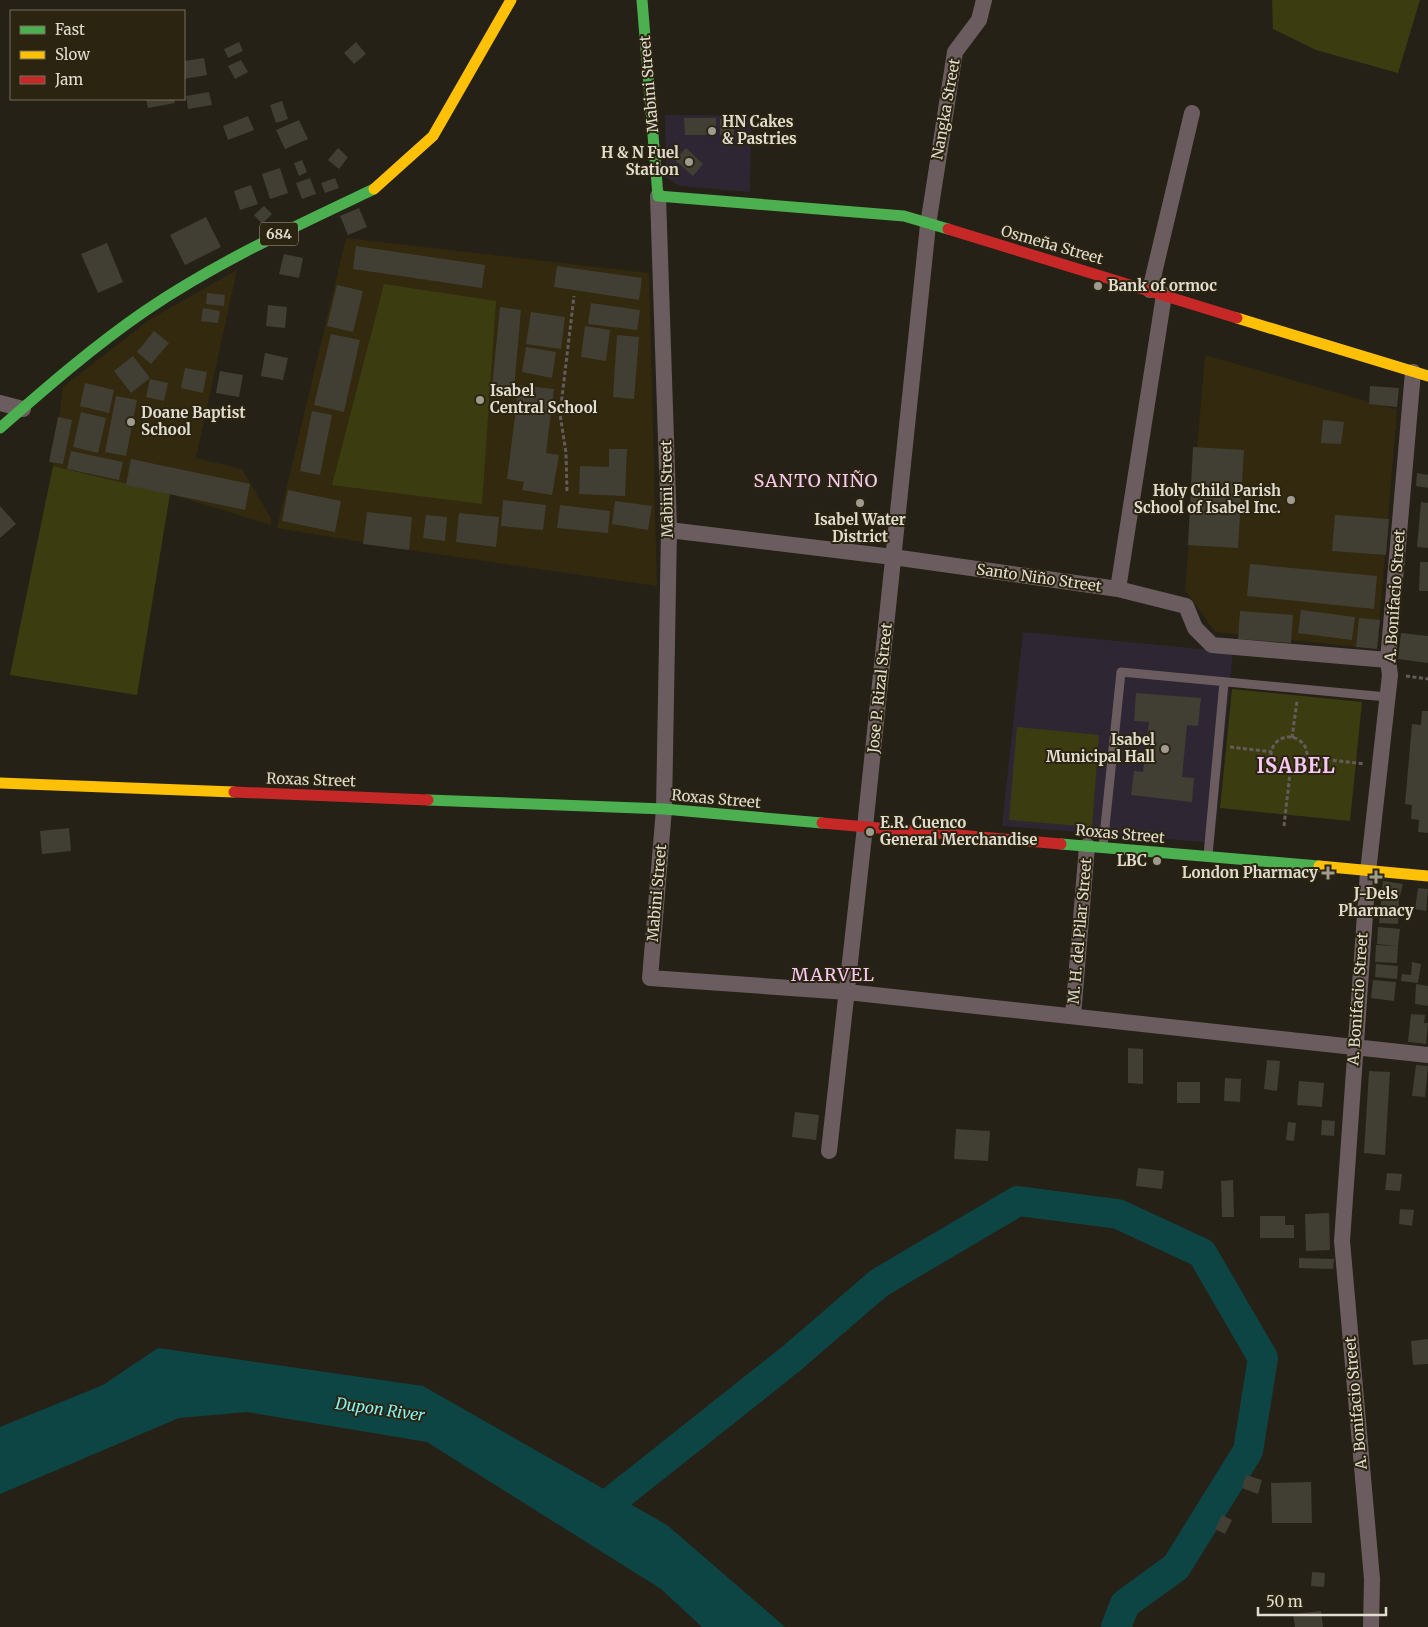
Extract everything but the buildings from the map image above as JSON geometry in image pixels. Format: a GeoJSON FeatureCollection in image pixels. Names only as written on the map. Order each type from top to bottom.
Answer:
{"type":"FeatureCollection","features":[{"type":"Feature","properties":{"kind":"main road","name":"684"},"geometry":{"type":"LineString","coordinates":[[0,428],[60,376],[145,311],[240,253],[377,187],[433,136],[511,0]]}},
{"type":"Feature","properties":{"kind":"main road","name":"Mabini Street"},"geometry":{"type":"LineString","coordinates":[[642,0],[658,196]]}},
{"type":"Feature","properties":{"kind":"main road","name":"Osmeña Street"},"geometry":{"type":"LineString","coordinates":[[658,196],[904,216],[928,225],[1157,292],[1421,374]]}},
{"type":"Feature","properties":{"kind":"main road","name":"Roxas Street"},"geometry":{"type":"LineString","coordinates":[[0,783],[664,809],[1428,876]]}},
{"type":"Feature","properties":{"kind":"street","name":"Nangka Street"},"geometry":{"type":"LineString","coordinates":[[928,225],[955,52],[979,20],[984,0]]}},
{"type":"Feature","properties":{"kind":"street"},"geometry":{"type":"LineString","coordinates":[[1118,589],[1157,292],[1192,113]]}},
{"type":"Feature","properties":{"kind":"street","name":"Mabini Street"},"geometry":{"type":"LineString","coordinates":[[658,196],[669,530],[664,809],[650,978],[847,992]]}},
{"type":"Feature","properties":{"kind":"street","name":"Jose P. Rizal Street"},"geometry":{"type":"LineString","coordinates":[[829,1151],[928,225]]}},
{"type":"Feature","properties":{"kind":"street","name":"A. Bonifacio Street"},"geometry":{"type":"LineString","coordinates":[[1370,1627],[1372,1579],[1342,1241],[1354,1047],[1368,872],[1421,374]]}},
{"type":"Feature","properties":{"kind":"street"},"geometry":{"type":"LineString","coordinates":[[0,403],[24,409]]}},
{"type":"Feature","properties":{"kind":"street","name":"Santo Niño Street"},"geometry":{"type":"LineString","coordinates":[[669,530],[893,557],[1118,589],[1186,606],[1195,628],[1212,645],[1389,668]]}},
{"type":"Feature","properties":{"kind":"street","name":"M. H. del Pilar Street"},"geometry":{"type":"LineString","coordinates":[[1073,1016],[1095,847]]}},
{"type":"Feature","properties":{"kind":"street"},"geometry":{"type":"LineString","coordinates":[[847,992],[1428,1055]]}},
{"type":"Feature","properties":{"kind":"lane"},"geometry":{"type":"LineString","coordinates":[[1095,847],[1121,672],[1387,697]]}},
{"type":"Feature","properties":{"kind":"lane"},"geometry":{"type":"LineString","coordinates":[[1208,857],[1224,682]]}},
{"type":"Feature","properties":{"kind":"path"},"geometry":{"type":"LineString","coordinates":[[567,491],[566,453],[560,414],[574,296]]}},
{"type":"Feature","properties":{"kind":"path"},"geometry":{"type":"LineString","coordinates":[[1389,668],[1428,679]]}},
{"type":"Feature","properties":{"kind":"path"},"geometry":{"type":"LineString","coordinates":[[1292,738],[1299,688]]}},
{"type":"Feature","properties":{"kind":"path"},"geometry":{"type":"LineString","coordinates":[[1292,738],[1304,746],[1307,757],[1302,768],[1290,773],[1278,769],[1271,758],[1278,741],[1292,738]]}},
{"type":"Feature","properties":{"kind":"path"},"geometry":{"type":"LineString","coordinates":[[1218,746],[1272,752]]}},
{"type":"Feature","properties":{"kind":"path"},"geometry":{"type":"LineString","coordinates":[[1307,757],[1380,765]]}},
{"type":"Feature","properties":{"kind":"path"},"geometry":{"type":"LineString","coordinates":[[1284,826],[1290,773]]}},
{"type":"Feature","properties":{"kind":"shaded area"},"geometry":{"type":"Polygon","coordinates":[[[1272,0],[1420,0],[1398,73],[1316,50],[1273,29],[1272,0]]]}},
{"type":"Feature","properties":{"kind":"shaded area"},"geometry":{"type":"Polygon","coordinates":[[[665,115],[751,116],[750,192],[680,186],[666,178],[665,115]]]}},
{"type":"Feature","properties":{"kind":"shaded area","name":"Isabel Central School"},"geometry":{"type":"Polygon","coordinates":[[[346,238],[649,273],[657,586],[422,552],[277,528],[346,238]]]}},
{"type":"Feature","properties":{"kind":"shaded area","name":"Doane Baptist School"},"geometry":{"type":"Polygon","coordinates":[[[237,270],[196,458],[242,469],[271,518],[271,525],[170,494],[53,466],[63,387],[149,320],[237,270]]]}},
{"type":"Feature","properties":{"kind":"shaded area"},"geometry":{"type":"Polygon","coordinates":[[[384,284],[496,301],[482,504],[332,485],[384,284]]]}},
{"type":"Feature","properties":{"kind":"shaded area","name":"Holy Child Parish School of Isabel Inc."},"geometry":{"type":"Polygon","coordinates":[[[1205,355],[1397,410],[1377,649],[1215,632],[1185,590],[1205,355]]]}},
{"type":"Feature","properties":{"kind":"shaded area"},"geometry":{"type":"Polygon","coordinates":[[[53,466],[170,494],[137,695],[10,675],[53,466]]]}},
{"type":"Feature","properties":{"kind":"shaded area"},"geometry":{"type":"Polygon","coordinates":[[[1023,632],[1233,652],[1214,843],[1002,826],[1023,632]]]}},
{"type":"Feature","properties":{"kind":"shaded area"},"geometry":{"type":"Polygon","coordinates":[[[1232,689],[1362,702],[1350,821],[1220,808],[1232,689]]]}},
{"type":"Feature","properties":{"kind":"shaded area"},"geometry":{"type":"Polygon","coordinates":[[[1017,727],[1099,735],[1092,827],[1009,820],[1017,727]]]}},
{"type":"Feature","properties":{"kind":"water","name":"Dupon River"},"geometry":{"type":"Polygon","coordinates":[[[158,1348],[423,1386],[667,1525],[785,1627],[702,1627],[661,1589],[427,1442],[247,1412],[179,1418],[0,1494],[0,1427],[103,1385],[158,1348]]]}},
{"type":"Feature","properties":{"kind":"waterway"},"geometry":{"type":"LineString","coordinates":[[593,1516],[792,1358],[879,1283],[1018,1201],[1118,1214],[1202,1253],[1263,1358],[1248,1451],[1176,1567],[1125,1604],[1116,1627]]}},
{"type":"Feature","properties":{"kind":"traffic: fast"},"geometry":{"type":"LineString","coordinates":[[642,0],[658,196],[904,216],[948,229]]}},
{"type":"Feature","properties":{"kind":"traffic: fast"},"geometry":{"type":"LineString","coordinates":[[0,428],[89,353],[126,324],[172,293],[257,246],[374,189]]}},
{"type":"Feature","properties":{"kind":"traffic: fast"},"geometry":{"type":"LineString","coordinates":[[428,800],[664,809],[822,823]]}},
{"type":"Feature","properties":{"kind":"traffic: fast"},"geometry":{"type":"LineString","coordinates":[[1061,844],[1319,866]]}},
{"type":"Feature","properties":{"kind":"traffic: slow"},"geometry":{"type":"LineString","coordinates":[[374,189],[433,136],[511,0]]}},
{"type":"Feature","properties":{"kind":"traffic: slow"},"geometry":{"type":"LineString","coordinates":[[1237,318],[1428,376]]}},
{"type":"Feature","properties":{"kind":"traffic: slow"},"geometry":{"type":"LineString","coordinates":[[0,783],[234,792]]}},
{"type":"Feature","properties":{"kind":"traffic: slow"},"geometry":{"type":"LineString","coordinates":[[1319,866],[1428,876]]}},
{"type":"Feature","properties":{"kind":"traffic: jam"},"geometry":{"type":"LineString","coordinates":[[948,229],[1237,318]]}},
{"type":"Feature","properties":{"kind":"traffic: jam"},"geometry":{"type":"LineString","coordinates":[[234,792],[428,800]]}},
{"type":"Feature","properties":{"kind":"traffic: jam"},"geometry":{"type":"LineString","coordinates":[[822,823],[1061,844]]}},
{"type":"Feature","properties":{"kind":"place","name":"HN Cakes & Pastries"},"geometry":{"type":"Point","coordinates":[712,131]}},
{"type":"Feature","properties":{"kind":"place","name":"H & N Fuel Station"},"geometry":{"type":"Point","coordinates":[689,162]}},
{"type":"Feature","properties":{"kind":"place","name":"Bank of ormoc"},"geometry":{"type":"Point","coordinates":[1098,286]}},
{"type":"Feature","properties":{"kind":"place","name":"Isabel Central School"},"geometry":{"type":"Point","coordinates":[480,400]}},
{"type":"Feature","properties":{"kind":"place","name":"Doane Baptist School"},"geometry":{"type":"Point","coordinates":[131,422]}},
{"type":"Feature","properties":{"kind":"place","name":"Holy Child Parish School of Isabel Inc."},"geometry":{"type":"Point","coordinates":[1291,500]}},
{"type":"Feature","properties":{"kind":"place","name":"Isabel Water District"},"geometry":{"type":"Point","coordinates":[860,503]}},
{"type":"Feature","properties":{"kind":"place","name":"Isabel Municipal Hall"},"geometry":{"type":"Point","coordinates":[1165,749]}},
{"type":"Feature","properties":{"kind":"place","name":"E.R. Cuenco General Merchandise"},"geometry":{"type":"Point","coordinates":[870,832]}},
{"type":"Feature","properties":{"kind":"place","name":"LBC"},"geometry":{"type":"Point","coordinates":[1157,861]}},
{"type":"Feature","properties":{"kind":"place","name":"London Pharmacy"},"geometry":{"type":"Point","coordinates":[1328,873]}},
{"type":"Feature","properties":{"kind":"place","name":"J-Dels Pharmacy"},"geometry":{"type":"Point","coordinates":[1376,877]}},
{"type":"Feature","properties":{"kind":"district","name":"SANTO NIÑO"},"geometry":{"type":"Point","coordinates":[816,481]}},
{"type":"Feature","properties":{"kind":"district","name":"ISABEL"},"geometry":{"type":"Point","coordinates":[1296,766]}},
{"type":"Feature","properties":{"kind":"district","name":"MARVEL"},"geometry":{"type":"Point","coordinates":[833,975]}}]}
